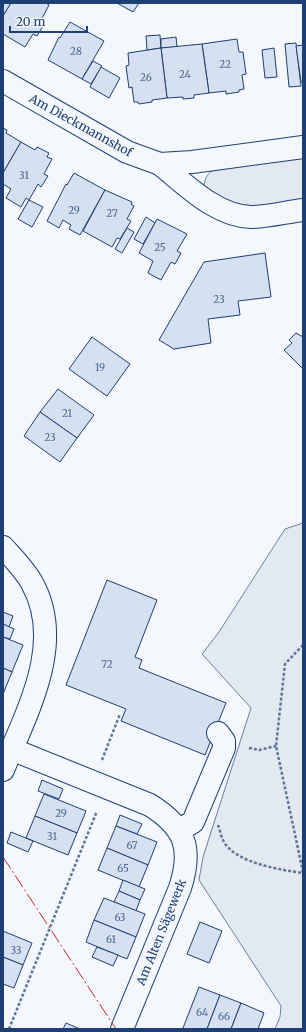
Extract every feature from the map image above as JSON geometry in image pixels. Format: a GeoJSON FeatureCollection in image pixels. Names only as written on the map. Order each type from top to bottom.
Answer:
{"type":"FeatureCollection","features":[{"type":"Feature","properties":{"kind":"street","name":"Am Dieckmannshof"},"geometry":{"type":"LineString","coordinates":[[3,81],[127,152],[160,164],[203,199],[230,212],[251,217],[303,210]]}},
{"type":"Feature","properties":{"kind":"street","name":"Am Dieckmannshof"},"geometry":{"type":"LineString","coordinates":[[160,164],[192,162],[303,147]]}},
{"type":"Feature","properties":{"kind":"street"},"geometry":{"type":"LineString","coordinates":[[3,548],[18,563],[32,583],[40,602],[46,643],[43,662],[31,701],[3,770]]}},
{"type":"Feature","properties":{"kind":"street"},"geometry":{"type":"LineString","coordinates":[[179,830],[193,822],[224,748],[224,741],[218,733]]}},
{"type":"Feature","properties":{"kind":"street","name":"Am Alten Sägewerk"},"geometry":{"type":"LineString","coordinates":[[12,749],[150,805],[168,816],[179,830],[184,845],[186,870],[122,1029]]}},
{"type":"Feature","properties":{"kind":"path"},"geometry":{"type":"LineString","coordinates":[[198,810],[217,822],[225,843],[232,851],[263,866],[303,872],[276,746],[285,664],[303,644]]}},
{"type":"Feature","properties":{"kind":"path"},"geometry":{"type":"LineString","coordinates":[[9,1029],[100,785],[120,714]]}},
{"type":"Feature","properties":{"kind":"shaded area"},"geometry":{"type":"Polygon","coordinates":[[[303,156],[303,204],[256,209],[219,199],[204,186],[207,176],[215,169],[303,156]]]}},
{"type":"Feature","properties":{"kind":"shaded area"},"geometry":{"type":"Polygon","coordinates":[[[303,523],[303,1029],[275,1029],[280,1017],[281,1006],[199,880],[203,857],[251,708],[202,654],[219,632],[285,529],[303,523]]]}},
{"type":"Feature","properties":{"kind":"building"},"geometry":{"type":"Polygon","coordinates":[[[3,3],[11,3],[3,16],[3,3]]]}},
{"type":"Feature","properties":{"kind":"building"},"geometry":{"type":"Polygon","coordinates":[[[11,3],[46,3],[49,5],[39,24],[43,26],[37,36],[33,34],[25,47],[3,34],[3,16],[11,3]]]}},
{"type":"Feature","properties":{"kind":"building"},"geometry":{"type":"Polygon","coordinates":[[[117,3],[139,3],[133,12],[117,3]]]}},
{"type":"Feature","properties":{"kind":"building"},"geometry":{"type":"Polygon","coordinates":[[[70,22],[104,41],[82,79],[48,60],[59,37],[60,38],[70,22]]]}},
{"type":"Feature","properties":{"kind":"building"},"geometry":{"type":"Polygon","coordinates":[[[160,35],[161,48],[147,50],[146,36],[160,35]]]}},
{"type":"Feature","properties":{"kind":"building"},"geometry":{"type":"Polygon","coordinates":[[[176,37],[177,47],[161,48],[161,39],[176,37]]]}},
{"type":"Feature","properties":{"kind":"building"},"geometry":{"type":"Polygon","coordinates":[[[237,39],[239,52],[243,52],[246,74],[242,75],[244,89],[239,90],[239,92],[226,94],[226,91],[209,93],[202,44],[237,39]]]}},
{"type":"Feature","properties":{"kind":"building"},"geometry":{"type":"Polygon","coordinates":[[[296,43],[301,86],[289,87],[285,44],[296,43]]]}},
{"type":"Feature","properties":{"kind":"building"},"geometry":{"type":"Polygon","coordinates":[[[202,44],[209,93],[194,95],[194,98],[167,98],[161,48],[202,44]]]}},
{"type":"Feature","properties":{"kind":"building"},"geometry":{"type":"Polygon","coordinates":[[[303,45],[303,82],[301,82],[296,46],[303,45]]]}},
{"type":"Feature","properties":{"kind":"building"},"geometry":{"type":"Polygon","coordinates":[[[161,48],[167,98],[139,104],[138,102],[134,102],[132,87],[129,88],[126,66],[129,65],[128,53],[161,48]]]}},
{"type":"Feature","properties":{"kind":"building"},"geometry":{"type":"Polygon","coordinates":[[[274,48],[277,77],[265,78],[262,50],[274,48]]]}},
{"type":"Feature","properties":{"kind":"building"},"geometry":{"type":"Polygon","coordinates":[[[93,61],[102,66],[91,84],[82,79],[93,61]]]}},
{"type":"Feature","properties":{"kind":"building"},"geometry":{"type":"Polygon","coordinates":[[[101,67],[120,78],[109,98],[90,87],[101,67]]]}},
{"type":"Feature","properties":{"kind":"building"},"geometry":{"type":"Polygon","coordinates":[[[3,128],[7,130],[6,133],[21,142],[3,173],[3,128]]]}},
{"type":"Feature","properties":{"kind":"building"},"geometry":{"type":"Polygon","coordinates":[[[21,142],[35,150],[37,147],[49,153],[47,157],[52,159],[44,174],[48,176],[41,187],[38,184],[29,200],[26,198],[21,207],[6,198],[11,189],[3,184],[3,173],[21,142]]]}},
{"type":"Feature","properties":{"kind":"building"},"geometry":{"type":"Polygon","coordinates":[[[74,173],[105,190],[80,235],[69,229],[71,225],[63,220],[59,228],[47,221],[66,184],[67,185],[74,173]]]}},
{"type":"Feature","properties":{"kind":"building"},"geometry":{"type":"Polygon","coordinates":[[[105,190],[132,202],[131,204],[134,206],[127,219],[131,221],[120,239],[117,238],[112,247],[83,231],[105,190]]]}},
{"type":"Feature","properties":{"kind":"building"},"geometry":{"type":"Polygon","coordinates":[[[29,200],[43,207],[32,227],[18,219],[29,200]]]}},
{"type":"Feature","properties":{"kind":"building"},"geometry":{"type":"Polygon","coordinates":[[[146,217],[155,223],[143,244],[134,239],[146,217]]]}},
{"type":"Feature","properties":{"kind":"building"},"geometry":{"type":"Polygon","coordinates":[[[157,219],[187,234],[177,251],[181,253],[175,264],[171,262],[161,280],[148,273],[153,261],[139,253],[157,219]]]}},
{"type":"Feature","properties":{"kind":"building"},"geometry":{"type":"Polygon","coordinates":[[[127,228],[134,232],[122,253],[115,249],[127,228]]]}},
{"type":"Feature","properties":{"kind":"building"},"geometry":{"type":"Polygon","coordinates":[[[265,253],[271,297],[238,301],[240,315],[208,319],[211,343],[174,349],[159,340],[204,262],[265,253]]]}},
{"type":"Feature","properties":{"kind":"building"},"geometry":{"type":"Polygon","coordinates":[[[296,333],[303,337],[303,369],[284,350],[292,343],[289,340],[296,333]]]}},
{"type":"Feature","properties":{"kind":"building"},"geometry":{"type":"Polygon","coordinates":[[[92,337],[130,364],[107,396],[69,369],[92,337]]]}},
{"type":"Feature","properties":{"kind":"building"},"geometry":{"type":"Polygon","coordinates":[[[58,389],[94,415],[77,438],[40,412],[58,389]]]}},
{"type":"Feature","properties":{"kind":"building"},"geometry":{"type":"Polygon","coordinates":[[[40,412],[77,438],[60,462],[24,436],[40,412]]]}},
{"type":"Feature","properties":{"kind":"building"},"geometry":{"type":"Polygon","coordinates":[[[107,580],[157,600],[135,657],[142,660],[139,668],[226,703],[205,755],[121,721],[126,709],[66,685],[107,580]]]}},
{"type":"Feature","properties":{"kind":"building"},"geometry":{"type":"Polygon","coordinates":[[[3,612],[13,616],[9,627],[3,624],[3,612]]]}},
{"type":"Feature","properties":{"kind":"building"},"geometry":{"type":"Polygon","coordinates":[[[3,624],[14,629],[10,639],[3,637],[3,624]]]}},
{"type":"Feature","properties":{"kind":"building"},"geometry":{"type":"Polygon","coordinates":[[[3,637],[23,645],[12,672],[3,668],[3,637]]]}},
{"type":"Feature","properties":{"kind":"building"},"geometry":{"type":"Polygon","coordinates":[[[3,668],[12,672],[3,694],[3,668]]]}},
{"type":"Feature","properties":{"kind":"building"},"geometry":{"type":"Polygon","coordinates":[[[42,780],[63,789],[59,799],[38,791],[42,780]]]}},
{"type":"Feature","properties":{"kind":"building"},"geometry":{"type":"Polygon","coordinates":[[[44,794],[86,811],[77,833],[35,816],[44,794]]]}},
{"type":"Feature","properties":{"kind":"building"},"geometry":{"type":"Polygon","coordinates":[[[120,815],[142,824],[137,834],[116,826],[120,815]]]}},
{"type":"Feature","properties":{"kind":"building"},"geometry":{"type":"Polygon","coordinates":[[[35,816],[77,833],[68,855],[26,838],[35,816]]]}},
{"type":"Feature","properties":{"kind":"building"},"geometry":{"type":"Polygon","coordinates":[[[116,826],[157,842],[148,865],[107,848],[116,826]]]}},
{"type":"Feature","properties":{"kind":"building"},"geometry":{"type":"Polygon","coordinates":[[[11,832],[33,841],[28,852],[7,843],[11,832]]]}},
{"type":"Feature","properties":{"kind":"building"},"geometry":{"type":"Polygon","coordinates":[[[107,848],[148,865],[139,887],[98,870],[107,848]]]}},
{"type":"Feature","properties":{"kind":"building"},"geometry":{"type":"Polygon","coordinates":[[[123,880],[145,889],[140,900],[119,891],[123,880]]]}},
{"type":"Feature","properties":{"kind":"building"},"geometry":{"type":"Polygon","coordinates":[[[119,891],[140,900],[136,911],[114,902],[119,891]]]}},
{"type":"Feature","properties":{"kind":"building"},"geometry":{"type":"Polygon","coordinates":[[[104,898],[145,914],[136,937],[94,920],[104,898]]]}},
{"type":"Feature","properties":{"kind":"building"},"geometry":{"type":"Polygon","coordinates":[[[94,920],[136,937],[127,959],[86,942],[94,920]]]}},
{"type":"Feature","properties":{"kind":"building"},"geometry":{"type":"Polygon","coordinates":[[[200,922],[222,931],[209,963],[187,954],[200,922]]]}},
{"type":"Feature","properties":{"kind":"building"},"geometry":{"type":"Polygon","coordinates":[[[3,931],[32,943],[23,965],[3,957],[3,931]]]}},
{"type":"Feature","properties":{"kind":"building"},"geometry":{"type":"Polygon","coordinates":[[[97,947],[118,955],[113,966],[92,957],[97,947]]]}},
{"type":"Feature","properties":{"kind":"building"},"geometry":{"type":"Polygon","coordinates":[[[3,957],[23,965],[14,988],[3,984],[3,957]]]}},
{"type":"Feature","properties":{"kind":"building"},"geometry":{"type":"Polygon","coordinates":[[[199,987],[220,995],[207,1029],[184,1029],[183,1028],[199,987]]]}},
{"type":"Feature","properties":{"kind":"building"},"geometry":{"type":"Polygon","coordinates":[[[220,995],[241,1003],[231,1029],[207,1029],[220,995]]]}},
{"type":"Feature","properties":{"kind":"building"},"geometry":{"type":"Polygon","coordinates":[[[241,1003],[264,1013],[258,1029],[231,1029],[241,1003]]]}},
{"type":"Feature","properties":{"kind":"building"},"geometry":{"type":"Polygon","coordinates":[[[66,1023],[80,1029],[63,1029],[66,1023]]]}},
{"type":"Feature","properties":{"kind":"power"},"geometry":{"type":"LineString","coordinates":[[3,857],[116,1029]]}}]}
